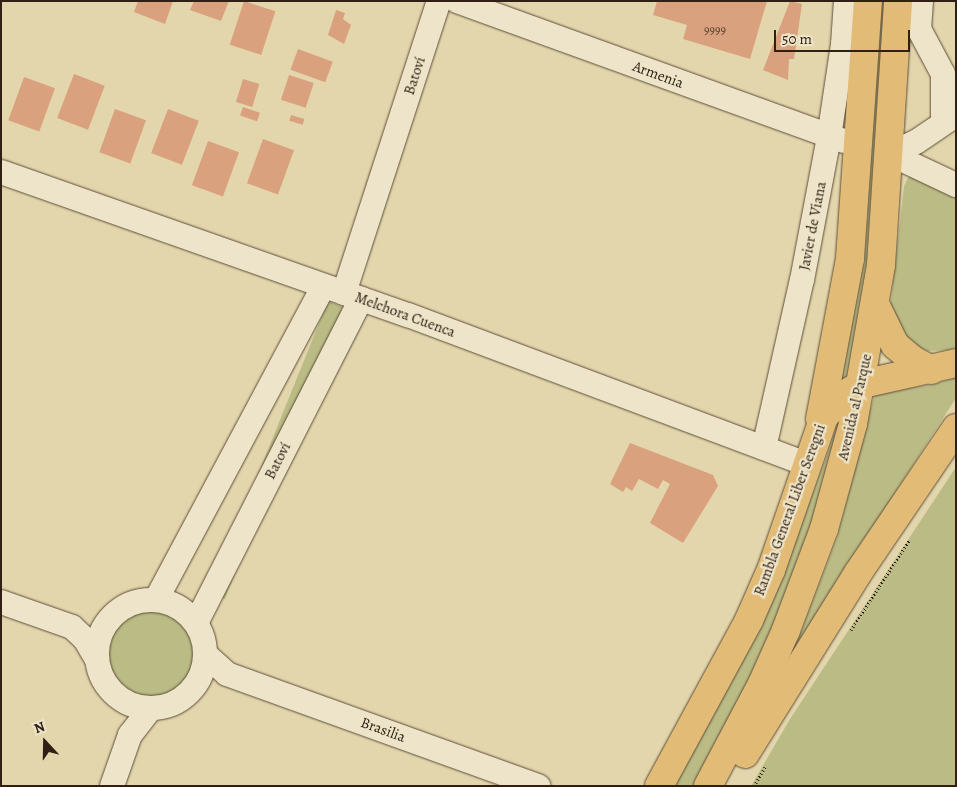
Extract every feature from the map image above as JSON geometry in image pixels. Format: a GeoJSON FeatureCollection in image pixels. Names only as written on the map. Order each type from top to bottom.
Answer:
{"type":"FeatureCollection","features":[{"type":"Feature","properties":{"kind":"main road","name":"Avenida al Parque"},"geometry":{"type":"LineString","coordinates":[[817,432],[849,268],[860,145],[868,1]]}},
{"type":"Feature","properties":{"kind":"main road","name":"Avenida al Parque"},"geometry":{"type":"LineString","coordinates":[[708,786],[762,684],[809,570],[834,498],[862,384],[876,306],[890,154],[898,1]]}},
{"type":"Feature","properties":{"kind":"main road"},"geometry":{"type":"LineString","coordinates":[[876,306],[895,345],[913,360],[944,367]]}},
{"type":"Feature","properties":{"kind":"main road","name":"Rambla General Liber Seregni"},"geometry":{"type":"LineString","coordinates":[[659,786],[748,620],[771,570],[817,432],[833,405],[862,384],[944,367]]}},
{"type":"Feature","properties":{"kind":"main road"},"geometry":{"type":"LineString","coordinates":[[726,786],[858,573],[956,428]]}},
{"type":"Feature","properties":{"kind":"street","name":"Batoví"},"geometry":{"type":"LineString","coordinates":[[196,623],[343,293],[439,1]]}},
{"type":"Feature","properties":{"kind":"street","name":"Armenia"},"geometry":{"type":"LineString","coordinates":[[457,1],[829,137],[860,145]]}},
{"type":"Feature","properties":{"kind":"street","name":"Javier de Viana"},"geometry":{"type":"LineString","coordinates":[[764,448],[802,280],[829,137],[843,44],[846,1]]}},
{"type":"Feature","properties":{"kind":"street"},"geometry":{"type":"LineString","coordinates":[[890,154],[916,142],[949,118],[944,74],[919,29],[921,1]]}},
{"type":"Feature","properties":{"kind":"street"},"geometry":{"type":"LineString","coordinates":[[890,154],[956,185]]}},
{"type":"Feature","properties":{"kind":"street","name":"Melchora Cuenca"},"geometry":{"type":"LineString","coordinates":[[1,172],[343,293],[807,464]]}},
{"type":"Feature","properties":{"kind":"street","name":"Batoví"},"geometry":{"type":"LineString","coordinates":[[156,600],[343,293]]}},
{"type":"Feature","properties":{"kind":"street"},"geometry":{"type":"LineString","coordinates":[[1,602],[72,627],[85,639],[96,658],[107,688],[122,700],[151,708],[181,699],[199,679],[206,655],[196,623],[178,607],[156,600],[139,600],[124,606],[109,617],[100,630],[96,658]]}},
{"type":"Feature","properties":{"kind":"street"},"geometry":{"type":"LineString","coordinates":[[72,627],[109,617]]}},
{"type":"Feature","properties":{"kind":"street","name":"Brasilia"},"geometry":{"type":"LineString","coordinates":[[206,655],[227,674],[538,786]]}},
{"type":"Feature","properties":{"kind":"street","name":"Brasilia"},"geometry":{"type":"LineString","coordinates":[[199,679],[227,674]]}},
{"type":"Feature","properties":{"kind":"street"},"geometry":{"type":"LineString","coordinates":[[122,700],[130,735]]}},
{"type":"Feature","properties":{"kind":"street"},"geometry":{"type":"LineString","coordinates":[[112,786],[130,735],[151,708]]}},
{"type":"Feature","properties":{"kind":"path"},"geometry":{"type":"LineString","coordinates":[[847,636],[913,536]]}},
{"type":"Feature","properties":{"kind":"path"},"geometry":{"type":"LineString","coordinates":[[754,786],[767,764]]}},
{"type":"Feature","properties":{"kind":"green space"},"geometry":{"type":"Polygon","coordinates":[[[877,1],[889,1],[879,179],[855,372],[835,384],[877,1]]]}},
{"type":"Feature","properties":{"kind":"green space"},"geometry":{"type":"Polygon","coordinates":[[[909,176],[956,193],[956,348],[949,350],[928,351],[913,346],[899,335],[890,309],[904,186],[909,176]]]}},
{"type":"Feature","properties":{"kind":"green space"},"geometry":{"type":"Polygon","coordinates":[[[328,301],[343,307],[225,599],[210,593],[328,301]]]}},
{"type":"Feature","properties":{"kind":"green space"},"geometry":{"type":"Polygon","coordinates":[[[956,377],[956,398],[793,652],[837,538],[875,393],[935,384],[956,377]]]}},
{"type":"Feature","properties":{"kind":"green space"},"geometry":{"type":"Polygon","coordinates":[[[847,410],[785,611],[699,786],[673,786],[790,556],[843,411],[847,410]]]}},
{"type":"Feature","properties":{"kind":"green space"},"geometry":{"type":"Polygon","coordinates":[[[956,467],[956,786],[751,786],[790,719],[956,467]]]}},
{"type":"Feature","properties":{"kind":"green space"},"geometry":{"type":"Polygon","coordinates":[[[152,608],[169,611],[183,621],[193,635],[196,652],[193,669],[183,683],[169,693],[152,696],[135,693],[121,683],[111,669],[108,652],[111,635],[121,621],[135,611],[152,608]]]}},
{"type":"Feature","properties":{"kind":"building"},"geometry":{"type":"Polygon","coordinates":[[[138,1],[173,1],[165,24],[134,12],[138,1]]]}},
{"type":"Feature","properties":{"kind":"building"},"geometry":{"type":"Polygon","coordinates":[[[194,1],[229,1],[221,21],[190,10],[194,1]]]}},
{"type":"Feature","properties":{"kind":"building"},"geometry":{"type":"Polygon","coordinates":[[[244,1],[275,11],[261,55],[230,45],[244,1]]]}},
{"type":"Feature","properties":{"kind":"building"},"geometry":{"type":"Polygon","coordinates":[[[657,1],[767,1],[750,59],[683,39],[687,25],[653,15],[657,1]]]}},
{"type":"Feature","properties":{"kind":"building"},"geometry":{"type":"Polygon","coordinates":[[[790,1],[802,4],[794,59],[789,59],[788,80],[763,70],[790,1]]]}},
{"type":"Feature","properties":{"kind":"building"},"geometry":{"type":"Polygon","coordinates":[[[336,10],[345,13],[343,19],[351,25],[344,44],[328,35],[336,10]]]}},
{"type":"Feature","properties":{"kind":"building"},"geometry":{"type":"Polygon","coordinates":[[[298,49],[333,62],[325,82],[290,70],[298,49]]]}},
{"type":"Feature","properties":{"kind":"building"},"geometry":{"type":"Polygon","coordinates":[[[74,74],[105,86],[88,130],[57,118],[74,74]]]}},
{"type":"Feature","properties":{"kind":"building"},"geometry":{"type":"Polygon","coordinates":[[[289,75],[314,83],[306,108],[281,100],[289,75]]]}},
{"type":"Feature","properties":{"kind":"building"},"geometry":{"type":"Polygon","coordinates":[[[24,77],[55,88],[39,132],[8,120],[24,77]]]}},
{"type":"Feature","properties":{"kind":"building"},"geometry":{"type":"Polygon","coordinates":[[[243,79],[259,84],[252,107],[236,102],[243,79]]]}},
{"type":"Feature","properties":{"kind":"building"},"geometry":{"type":"Polygon","coordinates":[[[243,107],[260,113],[257,121],[240,116],[243,107]]]}},
{"type":"Feature","properties":{"kind":"building"},"geometry":{"type":"Polygon","coordinates":[[[115,109],[146,120],[130,164],[99,152],[115,109]]]}},
{"type":"Feature","properties":{"kind":"building"},"geometry":{"type":"Polygon","coordinates":[[[168,109],[199,121],[182,165],[151,153],[168,109]]]}},
{"type":"Feature","properties":{"kind":"building"},"geometry":{"type":"Polygon","coordinates":[[[291,115],[304,119],[303,125],[289,121],[291,115]]]}},
{"type":"Feature","properties":{"kind":"building"},"geometry":{"type":"Polygon","coordinates":[[[263,139],[294,150],[278,194],[247,183],[263,139]]]}},
{"type":"Feature","properties":{"kind":"building"},"geometry":{"type":"Polygon","coordinates":[[[208,141],[239,152],[223,196],[192,185],[208,141]]]}},
{"type":"Feature","properties":{"kind":"building"},"geometry":{"type":"Polygon","coordinates":[[[630,443],[713,475],[718,486],[683,543],[650,523],[670,484],[663,480],[658,489],[639,479],[632,491],[626,487],[623,492],[610,484],[630,443]]]}}]}
